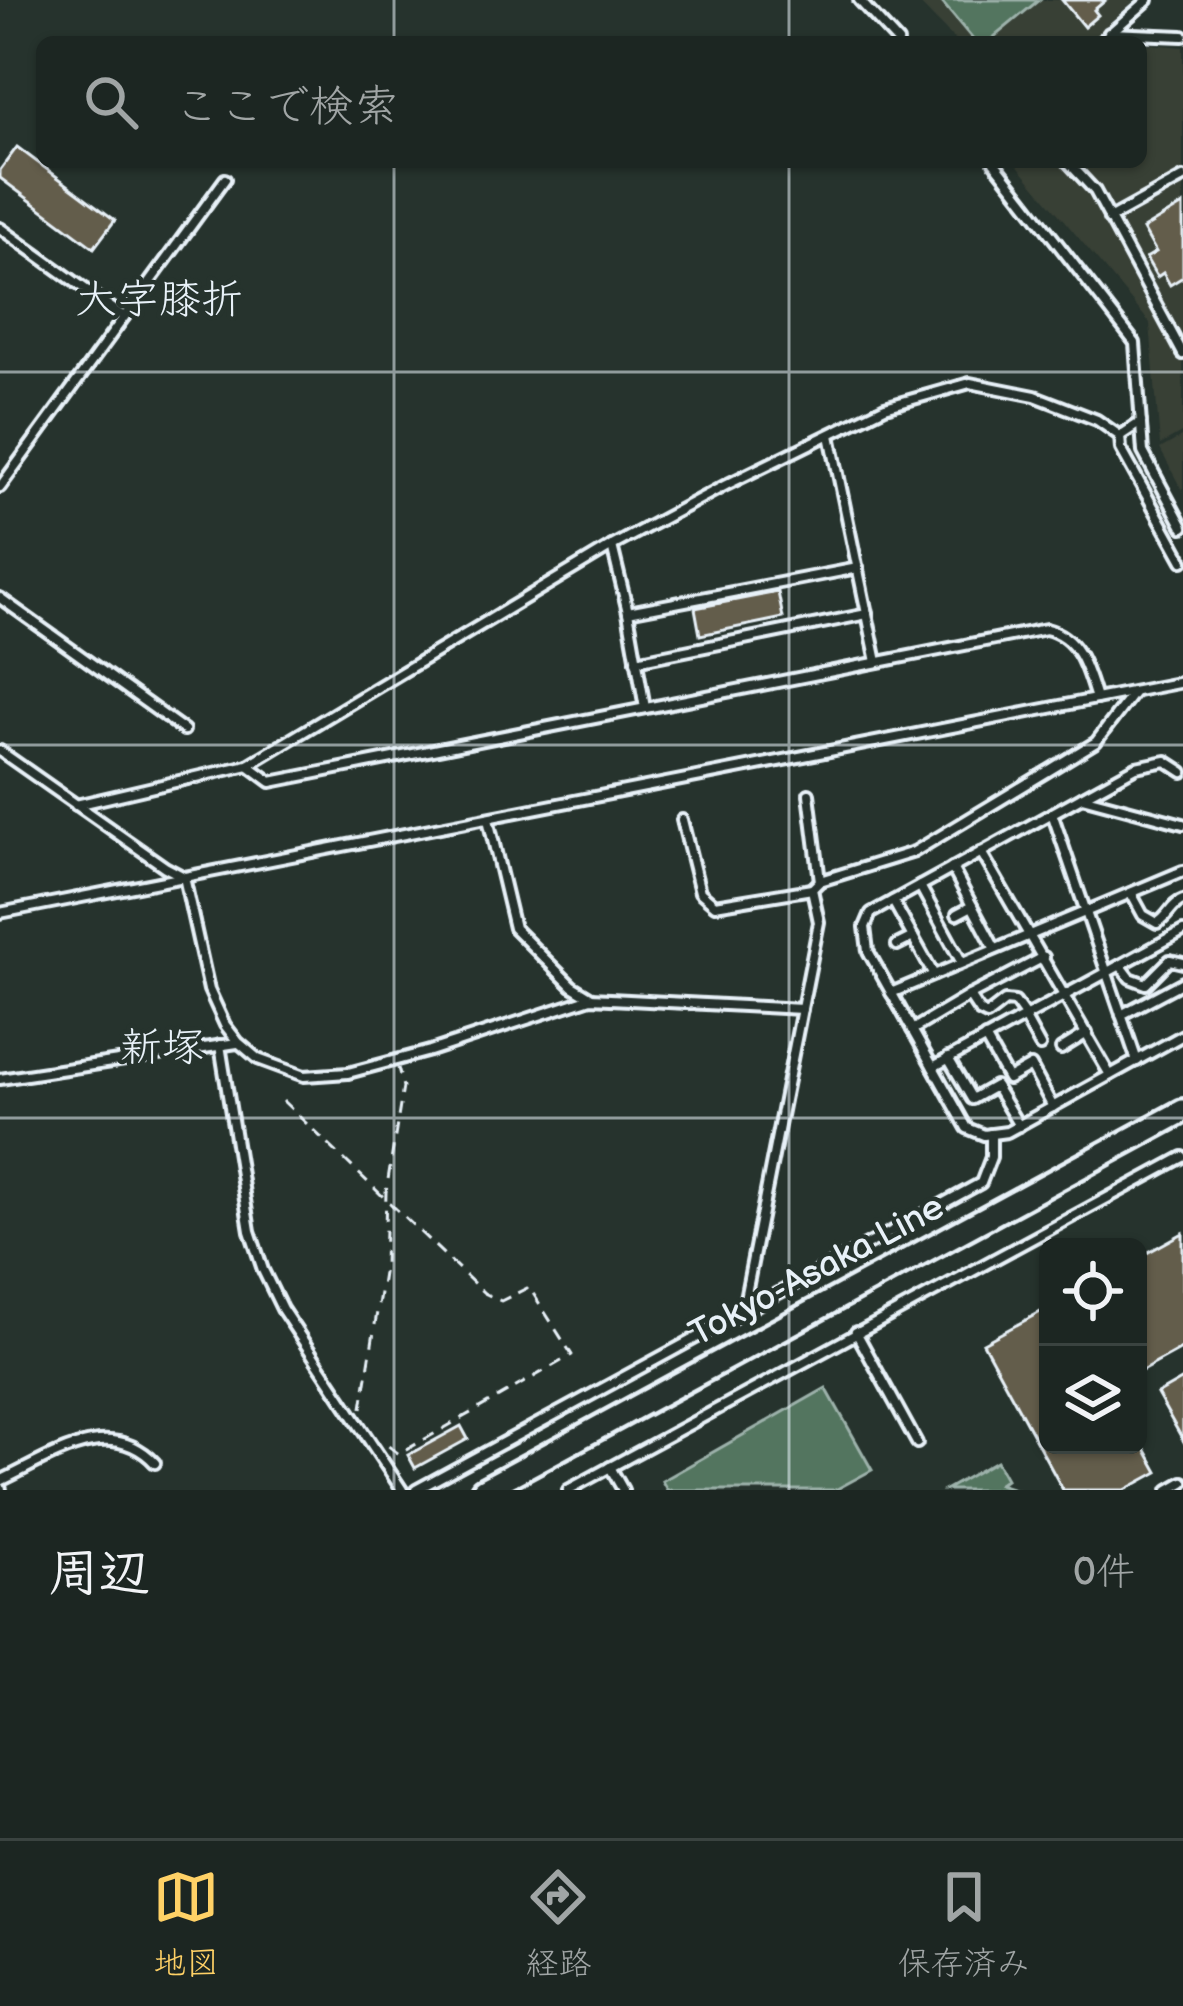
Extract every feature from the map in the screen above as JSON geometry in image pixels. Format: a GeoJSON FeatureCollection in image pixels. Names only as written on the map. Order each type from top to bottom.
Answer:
{"type":"FeatureCollection","features":[{"type":"Feature","properties":{"kind":"main road","name":"Tokyo-Asaka Line"},"geometry":{"type":"LineString","coordinates":[[483,1490],[1183,1111]]}},
{"type":"Feature","properties":{"kind":"lane"},"geometry":{"type":"LineString","coordinates":[[859,0],[892,36]]}},
{"type":"Feature","properties":{"kind":"lane"},"geometry":{"type":"LineString","coordinates":[[1106,36],[1148,0]]}},
{"type":"Feature","properties":{"kind":"lane"},"geometry":{"type":"LineString","coordinates":[[1109,33],[1183,36]]}},
{"type":"Feature","properties":{"kind":"lane"},"geometry":{"type":"LineString","coordinates":[[999,168],[1135,343],[1143,452],[1183,527]]}},
{"type":"Feature","properties":{"kind":"lane"},"geometry":{"type":"LineString","coordinates":[[1074,168],[1095,191],[1183,354]]}},
{"type":"Feature","properties":{"kind":"lane"},"geometry":{"type":"LineString","coordinates":[[1109,219],[1183,178]]}},
{"type":"Feature","properties":{"kind":"lane"},"geometry":{"type":"LineString","coordinates":[[0,487],[224,179]]}},
{"type":"Feature","properties":{"kind":"lane"},"geometry":{"type":"LineString","coordinates":[[0,228],[124,317]]}},
{"type":"Feature","properties":{"kind":"lane"},"geometry":{"type":"LineString","coordinates":[[76,805],[248,765],[612,546],[885,407],[970,383],[1035,396],[1097,420],[1120,436]]}},
{"type":"Feature","properties":{"kind":"lane"},"geometry":{"type":"LineString","coordinates":[[1120,436],[1141,422]]}},
{"type":"Feature","properties":{"kind":"lane"},"geometry":{"type":"LineString","coordinates":[[830,435],[877,662]]}},
{"type":"Feature","properties":{"kind":"lane"},"geometry":{"type":"LineString","coordinates":[[1120,436],[1121,449],[1183,561]]}},
{"type":"Feature","properties":{"kind":"lane"},"geometry":{"type":"LineString","coordinates":[[612,546],[645,708]]}},
{"type":"Feature","properties":{"kind":"lane"},"geometry":{"type":"LineString","coordinates":[[628,611],[858,568]]}},
{"type":"Feature","properties":{"kind":"lane"},"geometry":{"type":"LineString","coordinates":[[0,598],[184,730]]}},
{"type":"Feature","properties":{"kind":"lane"},"geometry":{"type":"LineString","coordinates":[[636,662],[867,614]]}},
{"type":"Feature","properties":{"kind":"lane"},"geometry":{"type":"LineString","coordinates":[[248,765],[271,782],[1046,629],[1070,642],[1085,661],[1096,699]]}},
{"type":"Feature","properties":{"kind":"lane"},"geometry":{"type":"LineString","coordinates":[[0,913],[1183,682]]}},
{"type":"Feature","properties":{"kind":"lane"},"geometry":{"type":"LineString","coordinates":[[682,820],[700,892],[715,905],[812,890],[820,881],[914,851],[1096,742],[1133,692]]}},
{"type":"Feature","properties":{"kind":"lane"},"geometry":{"type":"LineString","coordinates":[[0,751],[184,877],[209,990],[225,1025],[258,1059],[304,1076],[348,1073],[396,1060],[591,998],[802,1009]]}},
{"type":"Feature","properties":{"kind":"lane"},"geometry":{"type":"LineString","coordinates":[[1183,772],[1166,760],[1136,767],[871,913],[865,927],[868,951],[912,1030],[968,1128],[984,1136],[1019,1126],[1183,1035]]}},
{"type":"Feature","properties":{"kind":"lane"},"geometry":{"type":"LineString","coordinates":[[809,794],[820,881]]}},
{"type":"Feature","properties":{"kind":"lane"},"geometry":{"type":"LineString","coordinates":[[1081,797],[1183,824]]}},
{"type":"Feature","properties":{"kind":"lane"},"geometry":{"type":"LineString","coordinates":[[1052,813],[1137,1060]]}},
{"type":"Feature","properties":{"kind":"lane"},"geometry":{"type":"LineString","coordinates":[[488,819],[514,928],[572,986],[591,998]]}},
{"type":"Feature","properties":{"kind":"lane"},"geometry":{"type":"LineString","coordinates":[[981,852],[1110,1076]]}},
{"type":"Feature","properties":{"kind":"lane"},"geometry":{"type":"LineString","coordinates":[[952,868],[995,949]]}},
{"type":"Feature","properties":{"kind":"lane"},"geometry":{"type":"LineString","coordinates":[[891,993],[1183,871]]}},
{"type":"Feature","properties":{"kind":"lane"},"geometry":{"type":"LineString","coordinates":[[920,886],[962,963]]}},
{"type":"Feature","properties":{"kind":"lane"},"geometry":{"type":"LineString","coordinates":[[742,1314],[819,922],[812,890]]}},
{"type":"Feature","properties":{"kind":"lane"},"geometry":{"type":"LineString","coordinates":[[1131,893],[1143,915],[1156,923],[1183,900]]}},
{"type":"Feature","properties":{"kind":"lane"},"geometry":{"type":"LineString","coordinates":[[893,901],[934,975]]}},
{"type":"Feature","properties":{"kind":"lane"},"geometry":{"type":"LineString","coordinates":[[957,914],[972,905]]}},
{"type":"Feature","properties":{"kind":"lane"},"geometry":{"type":"LineString","coordinates":[[926,930],[940,923]]}},
{"type":"Feature","properties":{"kind":"lane"},"geometry":{"type":"LineString","coordinates":[[933,1066],[1183,931]]}},
{"type":"Feature","properties":{"kind":"lane"},"geometry":{"type":"LineString","coordinates":[[897,945],[913,937]]}},
{"type":"Feature","properties":{"kind":"lane"},"geometry":{"type":"LineString","coordinates":[[912,1030],[1044,958]]}},
{"type":"Feature","properties":{"kind":"lane"},"geometry":{"type":"LineString","coordinates":[[1120,966],[1146,984],[1170,961],[1183,963]]}},
{"type":"Feature","properties":{"kind":"lane"},"geometry":{"type":"LineString","coordinates":[[1121,1015],[1183,982]]}},
{"type":"Feature","properties":{"kind":"lane"},"geometry":{"type":"LineString","coordinates":[[969,996],[987,1015],[1005,1000],[1015,1002],[1040,1046]]}},
{"type":"Feature","properties":{"kind":"lane"},"geometry":{"type":"LineString","coordinates":[[1060,1048],[1087,1034]]}},
{"type":"Feature","properties":{"kind":"lane"},"geometry":{"type":"LineString","coordinates":[[985,1038],[1007,1079],[1031,1066],[1053,1107]]}},
{"type":"Feature","properties":{"kind":"lane"},"geometry":{"type":"LineString","coordinates":[[0,1078],[238,1042]]}},
{"type":"Feature","properties":{"kind":"lane"},"geometry":{"type":"LineString","coordinates":[[220,1045],[250,1231],[263,1270],[282,1310],[402,1490]]}},
{"type":"Feature","properties":{"kind":"lane"},"geometry":{"type":"LineString","coordinates":[[948,1058],[972,1099],[995,1086],[1019,1126]]}},
{"type":"Feature","properties":{"kind":"lane"},"geometry":{"type":"LineString","coordinates":[[416,1490],[981,1183],[991,1157],[991,1135]]}},
{"type":"Feature","properties":{"kind":"lane"},"geometry":{"type":"LineString","coordinates":[[568,1490],[1183,1157]]}},
{"type":"Feature","properties":{"kind":"lane"},"geometry":{"type":"LineString","coordinates":[[856,1333],[917,1443]]}},
{"type":"Feature","properties":{"kind":"lane"},"geometry":{"type":"LineString","coordinates":[[0,1486],[68,1450],[98,1440],[126,1442],[155,1463]]}},
{"type":"Feature","properties":{"kind":"lane"},"geometry":{"type":"LineString","coordinates":[[610,1467],[623,1490]]}},
{"type":"Feature","properties":{"kind":"lane"},"geometry":{"type":"LineString","coordinates":[[1169,1490],[1183,1482]]}},
{"type":"Feature","properties":{"kind":"path"},"geometry":{"type":"LineString","coordinates":[[283,1101],[386,1200],[484,1293],[502,1301],[530,1287],[572,1355],[399,1454],[359,1424],[384,1267],[386,1200],[403,1087],[396,1060]]}},
{"type":"Feature","properties":{"kind":"shaded area"},"geometry":{"type":"Polygon","coordinates":[[[916,0],[1135,0],[1095,36],[951,36],[916,0]]]}},
{"type":"Feature","properties":{"kind":"shaded area"},"geometry":{"type":"Polygon","coordinates":[[[1147,44],[1183,47],[1183,432],[1160,445],[1150,323],[1020,168],[1147,168],[1147,44]]]}},
{"type":"Feature","properties":{"kind":"shaded area"},"geometry":{"type":"Polygon","coordinates":[[[1183,436],[1183,492],[1160,449],[1183,436]]]}},
{"type":"Feature","properties":{"kind":"green space"},"geometry":{"type":"Polygon","coordinates":[[[940,0],[1039,0],[995,36],[970,36],[940,0]]]}},
{"type":"Feature","properties":{"kind":"green space"},"geometry":{"type":"Polygon","coordinates":[[[826,1388],[872,1470],[835,1490],[667,1490],[662,1481],[826,1388]]]}},
{"type":"Feature","properties":{"kind":"green space"},"geometry":{"type":"Polygon","coordinates":[[[996,1461],[1006,1479],[999,1484],[1017,1490],[945,1490],[996,1461]]]}},
{"type":"Feature","properties":{"kind":"building"},"geometry":{"type":"Polygon","coordinates":[[[1062,0],[1106,0],[1084,27],[1062,0]]]}},
{"type":"Feature","properties":{"kind":"building"},"geometry":{"type":"Polygon","coordinates":[[[17,147],[36,161],[36,168],[45,168],[115,220],[94,248],[0,178],[0,170],[17,147]]]}},
{"type":"Feature","properties":{"kind":"building"},"geometry":{"type":"Polygon","coordinates":[[[1183,205],[1183,277],[1170,285],[1163,273],[1157,277],[1146,258],[1156,252],[1143,229],[1183,205]]]}},
{"type":"Feature","properties":{"kind":"building"},"geometry":{"type":"Polygon","coordinates":[[[778,592],[783,618],[700,635],[695,608],[778,592]]]}},
{"type":"Feature","properties":{"kind":"building"},"geometry":{"type":"Polygon","coordinates":[[[1183,1233],[1183,1348],[1147,1368],[1147,1346],[1147,1253],[1183,1233]]]}},
{"type":"Feature","properties":{"kind":"building"},"geometry":{"type":"Polygon","coordinates":[[[1039,1313],[1039,1446],[983,1343],[1039,1313]]]}},
{"type":"Feature","properties":{"kind":"building"},"geometry":{"type":"Polygon","coordinates":[[[1183,1379],[1183,1440],[1157,1394],[1183,1379]]]}},
{"type":"Feature","properties":{"kind":"building"},"geometry":{"type":"Polygon","coordinates":[[[461,1426],[468,1439],[415,1468],[408,1455],[461,1426]]]}},
{"type":"Feature","properties":{"kind":"building"},"geometry":{"type":"Polygon","coordinates":[[[1147,1452],[1158,1472],[1125,1490],[1063,1490],[1043,1454],[1147,1452]]]}},
{"type":"Feature","properties":{"kind":"district","name":"大字膝折"},"geometry":{"type":"Point","coordinates":[159,300]}},
{"type":"Feature","properties":{"kind":"district","name":"新塚"},"geometry":{"type":"Point","coordinates":[162,1048]}}]}
